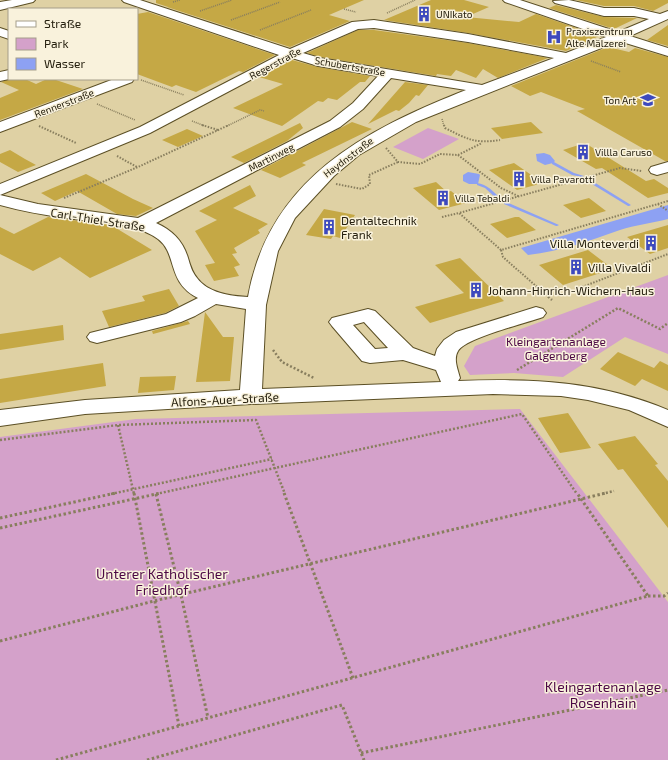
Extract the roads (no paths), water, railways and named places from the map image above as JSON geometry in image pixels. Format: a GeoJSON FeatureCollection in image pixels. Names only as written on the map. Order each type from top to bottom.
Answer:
{"type":"FeatureCollection","features":[{"type":"Feature","properties":{"kind":"street"},"geometry":{"type":"LineString","coordinates":[[0,6],[29,0]]}},
{"type":"Feature","properties":{"kind":"street","name":"Schubertstraße"},"geometry":{"type":"LineString","coordinates":[[128,0],[239,38],[324,63],[484,89]]}},
{"type":"Feature","properties":{"kind":"street"},"geometry":{"type":"LineString","coordinates":[[509,0],[618,37],[668,52]]}},
{"type":"Feature","properties":{"kind":"street"},"geometry":{"type":"LineString","coordinates":[[568,1],[604,12],[634,12],[664,16]]}},
{"type":"Feature","properties":{"kind":"street","name":"Haydnstraße"},"geometry":{"type":"LineString","coordinates":[[251,397],[253,334],[262,274],[269,251],[277,233],[286,218],[316,181],[334,165],[370,140],[431,110],[618,37],[664,16]]}},
{"type":"Feature","properties":{"kind":"street","name":"Regerstraße"},"geometry":{"type":"LineString","coordinates":[[0,190],[152,127],[290,54],[351,27],[367,24],[474,39],[570,56]]}},
{"type":"Feature","properties":{"kind":"street","name":"Martinweg"},"geometry":{"type":"LineString","coordinates":[[141,224],[335,124],[358,106],[388,73]]}},
{"type":"Feature","properties":{"kind":"street","name":"Rennerstraße"},"geometry":{"type":"LineString","coordinates":[[0,127],[124,80]]}},
{"type":"Feature","properties":{"kind":"street","name":"Carl-Thiel-Straße"},"geometry":{"type":"LineString","coordinates":[[0,200],[38,209],[141,224],[160,231],[169,238],[175,246],[187,279],[198,288],[213,297],[238,303],[257,303]]}},
{"type":"Feature","properties":{"kind":"street"},"geometry":{"type":"LineString","coordinates":[[97,337],[187,313],[202,307],[213,297]]}},
{"type":"Feature","properties":{"kind":"street"},"geometry":{"type":"LineString","coordinates":[[451,387],[445,365],[447,349],[453,342],[463,336],[536,313]]}},
{"type":"Feature","properties":{"kind":"street"},"geometry":{"type":"LineString","coordinates":[[405,353],[422,360],[445,365]]}},
{"type":"Feature","properties":{"kind":"street","name":"Alfons-Auer-Straße"},"geometry":{"type":"LineString","coordinates":[[0,418],[85,407],[451,387],[568,390],[624,401],[668,418]]}},
{"type":"Feature","properties":{"kind":"water"},"geometry":{"type":"Polygon","coordinates":[[[544,153],[550,155],[555,161],[545,165],[537,161],[536,154],[544,153]]]}},
{"type":"Feature","properties":{"kind":"water"},"geometry":{"type":"Polygon","coordinates":[[[468,172],[480,175],[478,184],[469,184],[463,181],[463,175],[468,172]]]}},
{"type":"Feature","properties":{"kind":"water"},"geometry":{"type":"Polygon","coordinates":[[[668,205],[668,219],[626,228],[586,242],[552,251],[528,255],[521,248],[668,205]]]}},
{"type":"Feature","properties":{"kind":"waterway"},"geometry":{"type":"LineString","coordinates":[[553,163],[573,174],[582,176]]}},
{"type":"Feature","properties":{"kind":"waterway"},"geometry":{"type":"LineString","coordinates":[[588,180],[629,205]]}},
{"type":"Feature","properties":{"kind":"waterway"},"geometry":{"type":"LineString","coordinates":[[478,184],[486,187],[499,199]]}},
{"type":"Feature","properties":{"kind":"waterway"},"geometry":{"type":"LineString","coordinates":[[505,203],[557,225]]}},
{"type":"Feature","properties":{"kind":"place","name":"UNIkato"},"geometry":{"type":"Point","coordinates":[424,14]}},
{"type":"Feature","properties":{"kind":"place","name":"Praxiszentrum Alte Mälzerei"},"geometry":{"type":"Point","coordinates":[554,37]}},
{"type":"Feature","properties":{"kind":"place","name":"Ton Art"},"geometry":{"type":"Point","coordinates":[648,100]}},
{"type":"Feature","properties":{"kind":"place","name":"Villla Caruso"},"geometry":{"type":"Point","coordinates":[583,152]}},
{"type":"Feature","properties":{"kind":"place","name":"Villa Pavarotti"},"geometry":{"type":"Point","coordinates":[519,179]}},
{"type":"Feature","properties":{"kind":"place","name":"Villa Tebaldi"},"geometry":{"type":"Point","coordinates":[443,198]}},
{"type":"Feature","properties":{"kind":"place","name":"Dentaltechnik Frank"},"geometry":{"type":"Point","coordinates":[329,227]}},
{"type":"Feature","properties":{"kind":"place","name":"Villa Monteverdi"},"geometry":{"type":"Point","coordinates":[651,243]}},
{"type":"Feature","properties":{"kind":"place","name":"Villa Vivaldi"},"geometry":{"type":"Point","coordinates":[576,267]}},
{"type":"Feature","properties":{"kind":"place","name":"Johann-Hinrich-Wichern-Haus"},"geometry":{"type":"Point","coordinates":[476,290]}},
{"type":"Feature","properties":{"kind":"park label","name":"Kleingartenanlage Galgenberg"},"geometry":{"type":"Point","coordinates":[556,348]}},
{"type":"Feature","properties":{"kind":"park label","name":"Unterer Katholischer Friedhof"},"geometry":{"type":"Point","coordinates":[162,582]}},
{"type":"Feature","properties":{"kind":"park label","name":"Kleingartenanlage Rosenhain"},"geometry":{"type":"Point","coordinates":[603,694]}}]}
